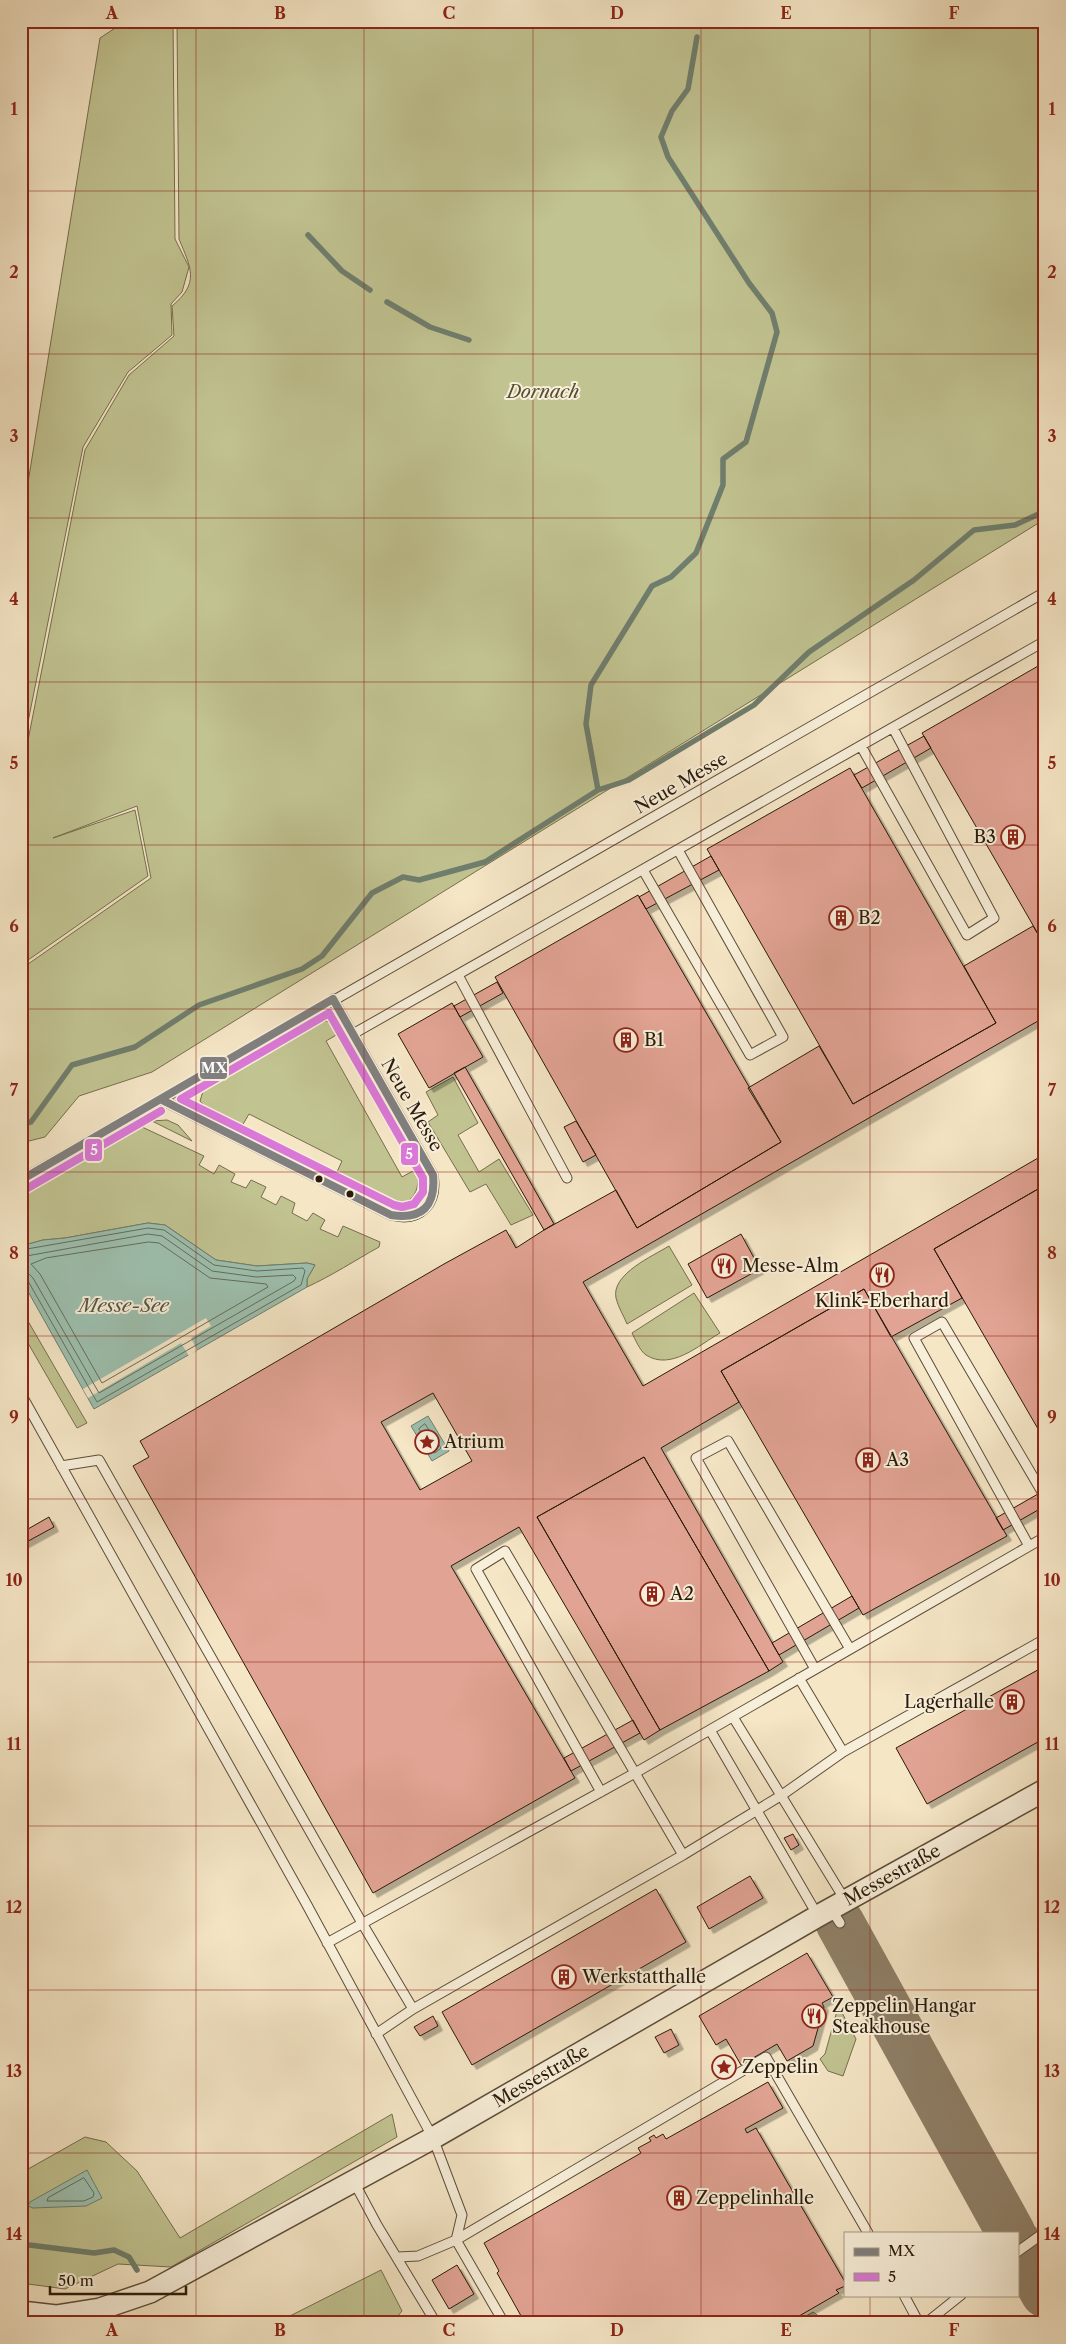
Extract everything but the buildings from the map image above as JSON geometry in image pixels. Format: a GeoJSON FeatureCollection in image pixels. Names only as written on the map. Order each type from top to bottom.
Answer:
{"type":"FeatureCollection","features":[{"type":"Feature","properties":{"kind":"street","name":"Messestraße"},"geometry":{"type":"LineString","coordinates":[[21,2312],[56,2316],[91,2311],[150,2292],[434,2138],[834,1912],[1045,1790]]}},
{"type":"Feature","properties":{"kind":"lane","name":"Neue Messe"},"geometry":{"type":"LineString","coordinates":[[21,1180],[162,1100],[333,999],[1045,592]]}},
{"type":"Feature","properties":{"kind":"lane"},"geometry":{"type":"LineString","coordinates":[[353,1034],[1045,641]]}},
{"type":"Feature","properties":{"kind":"lane"},"geometry":{"type":"LineString","coordinates":[[860,746],[966,935],[994,918],[893,728]]}},
{"type":"Feature","properties":{"kind":"lane"},"geometry":{"type":"LineString","coordinates":[[643,870],[750,1055],[783,1037],[678,850]]}},
{"type":"Feature","properties":{"kind":"lane"},"geometry":{"type":"LineString","coordinates":[[458,975],[568,1178]]}},
{"type":"Feature","properties":{"kind":"lane","name":"Neue Messe"},"geometry":{"type":"LineString","coordinates":[[162,1100],[391,1215],[401,1218],[415,1216],[425,1209],[432,1200],[435,1189],[433,1175],[333,999]]}},
{"type":"Feature","properties":{"kind":"lane"},"geometry":{"type":"LineString","coordinates":[[1029,1546],[914,1338],[942,1322],[1045,1497]]}},
{"type":"Feature","properties":{"kind":"lane"},"geometry":{"type":"LineString","coordinates":[[21,1394],[434,2138],[462,2215],[456,2240],[504,2323]]}},
{"type":"Feature","properties":{"kind":"lane"},"geometry":{"type":"LineString","coordinates":[[815,1669],[696,1458],[728,1441],[850,1649]]}},
{"type":"Feature","properties":{"kind":"lane"},"geometry":{"type":"LineString","coordinates":[[61,1466],[99,1460],[362,1923],[414,2009]]}},
{"type":"Feature","properties":{"kind":"lane"},"geometry":{"type":"LineString","coordinates":[[327,1943],[635,1773],[1029,1546],[1043,1541]]}},
{"type":"Feature","properties":{"kind":"lane"},"geometry":{"type":"LineString","coordinates":[[600,1792],[476,1569],[505,1551],[684,1855]]}},
{"type":"Feature","properties":{"kind":"lane"},"geometry":{"type":"LineString","coordinates":[[376,2034],[414,2009],[684,1855],[757,1811],[843,1752],[1045,1639]]}},
{"type":"Feature","properties":{"kind":"lane"},"geometry":{"type":"LineString","coordinates":[[799,1678],[843,1752]]}},
{"type":"Feature","properties":{"kind":"lane"},"geometry":{"type":"LineString","coordinates":[[733,1717],[782,1795],[798,1826],[834,1912]]}},
{"type":"Feature","properties":{"kind":"lane"},"geometry":{"type":"LineString","coordinates":[[710,1730],[757,1811],[834,1912]]}},
{"type":"Feature","properties":{"kind":"lane"},"geometry":{"type":"LineString","coordinates":[[398,2257],[418,2256],[456,2240],[766,2057],[867,2232]]}},
{"type":"Feature","properties":{"kind":"lane"},"geometry":{"type":"LineString","coordinates":[[354,2182],[436,2323]]}},
{"type":"Feature","properties":{"kind":"lane"},"geometry":{"type":"LineString","coordinates":[[1018,2251],[1045,2232]]}},
{"type":"Feature","properties":{"kind":"lane"},"geometry":{"type":"LineString","coordinates":[[905,2296],[920,2323]]}},
{"type":"Feature","properties":{"kind":"lane"},"geometry":{"type":"LineString","coordinates":[[928,2321],[960,2296]]}},
{"type":"Feature","properties":{"kind":"lane"},"geometry":{"type":"LineString","coordinates":[[928,2321],[939,2323]]}},
{"type":"Feature","properties":{"kind":"green space"},"geometry":{"type":"Polygon","coordinates":[[[126,21],[173,21],[175,239],[189,267],[182,292],[171,304],[172,335],[128,372],[83,447],[21,757],[21,526],[100,38],[126,21]]]}},
{"type":"Feature","properties":{"kind":"green space","name":"Dornach"},"geometry":{"type":"Polygon","coordinates":[[[177,21],[1045,21],[1045,519],[152,1072],[79,1096],[45,1137],[21,1143],[21,969],[151,878],[137,806],[53,838],[135,810],[148,876],[21,965],[21,776],[85,450],[129,375],[174,336],[172,306],[187,290],[190,282],[187,258],[179,239],[177,21]]]}},
{"type":"Feature","properties":{"kind":"green space"},"geometry":{"type":"Polygon","coordinates":[[[326,1021],[332,1023],[338,1034],[326,1041],[402,1177],[418,1168],[416,1192],[409,1200],[397,1203],[391,1201],[336,1174],[342,1161],[249,1114],[242,1126],[206,1108],[200,1101],[203,1091],[326,1021]]]}},
{"type":"Feature","properties":{"kind":"green space"},"geometry":{"type":"Polygon","coordinates":[[[453,1077],[478,1123],[458,1135],[479,1172],[499,1159],[533,1215],[511,1225],[486,1184],[470,1192],[428,1122],[438,1115],[426,1092],[453,1077]]]}},
{"type":"Feature","properties":{"kind":"green space"},"geometry":{"type":"Polygon","coordinates":[[[167,1120],[178,1125],[192,1141],[152,1121],[167,1120]]]}},
{"type":"Feature","properties":{"kind":"green space"},"geometry":{"type":"Polygon","coordinates":[[[142,1127],[204,1156],[199,1165],[214,1174],[219,1165],[235,1174],[231,1182],[246,1188],[251,1180],[266,1187],[261,1197],[276,1205],[281,1196],[295,1203],[292,1213],[307,1221],[313,1213],[325,1220],[320,1229],[338,1237],[343,1226],[380,1242],[379,1247],[307,1287],[307,1279],[315,1265],[307,1263],[257,1266],[216,1260],[165,1225],[148,1223],[65,1238],[43,1240],[21,1246],[21,1191],[142,1127]]]}},
{"type":"Feature","properties":{"kind":"green space"},"geometry":{"type":"Polygon","coordinates":[[[669,1246],[692,1285],[627,1324],[616,1298],[616,1289],[620,1281],[635,1267],[669,1246]]]}},
{"type":"Feature","properties":{"kind":"green space"},"geometry":{"type":"Polygon","coordinates":[[[694,1293],[720,1333],[675,1358],[655,1359],[646,1355],[632,1333],[694,1293]]]}},
{"type":"Feature","properties":{"kind":"green space"},"geometry":{"type":"Polygon","coordinates":[[[21,1309],[87,1423],[77,1428],[21,1331],[21,1309]]]}},
{"type":"Feature","properties":{"kind":"green space"},"geometry":{"type":"Polygon","coordinates":[[[840,2009],[856,2039],[843,2076],[828,2071],[820,2059],[825,2054],[837,2011],[840,2009]]]}},
{"type":"Feature","properties":{"kind":"green space"},"geometry":{"type":"Polygon","coordinates":[[[392,2114],[397,2137],[171,2267],[118,2264],[65,2289],[21,2283],[21,2173],[85,2137],[106,2142],[137,2171],[180,2238],[392,2114]]]}},
{"type":"Feature","properties":{"kind":"green space"},"geometry":{"type":"Polygon","coordinates":[[[381,2270],[402,2311],[392,2323],[276,2323],[381,2270]]]}},
{"type":"Feature","properties":{"kind":"green space"},"geometry":{"type":"Polygon","coordinates":[[[813,2312],[828,2323],[794,2323],[813,2312]]]}},
{"type":"Feature","properties":{"kind":"water","name":"Messe-See"},"geometry":{"type":"Polygon","coordinates":[[[148,1223],[165,1225],[216,1260],[257,1266],[307,1263],[315,1265],[307,1279],[307,1287],[94,1409],[21,1279],[21,1246],[43,1240],[65,1238],[148,1223]]]}},
{"type":"Feature","properties":{"kind":"water"},"geometry":{"type":"Polygon","coordinates":[[[428,1416],[449,1451],[432,1461],[411,1426],[428,1416]]]}},
{"type":"Feature","properties":{"kind":"water"},"geometry":{"type":"Polygon","coordinates":[[[87,2170],[102,2198],[86,2206],[33,2208],[28,2206],[30,2202],[87,2170]]]}},
{"type":"Feature","properties":{"kind":"pier"},"geometry":{"type":"Polygon","coordinates":[[[206,1318],[211,1326],[191,1338],[197,1350],[189,1356],[181,1343],[88,1398],[83,1389],[206,1318]]]}},
{"type":"Feature","properties":{"kind":"waterway"},"geometry":{"type":"LineString","coordinates":[[598,790],[586,724],[591,685],[652,586],[671,577],[696,553],[723,485],[723,459],[746,442],[777,332],[772,313],[749,283],[668,157],[661,137],[672,111],[688,89],[697,37]]}},
{"type":"Feature","properties":{"kind":"waterway"},"geometry":{"type":"LineString","coordinates":[[308,235],[342,271],[370,290]]}},
{"type":"Feature","properties":{"kind":"waterway"},"geometry":{"type":"LineString","coordinates":[[387,302],[430,327],[469,340]]}},
{"type":"Feature","properties":{"kind":"waterway"},"geometry":{"type":"LineString","coordinates":[[21,1124],[31,1122],[72,1065],[135,1047],[199,1005],[302,969],[322,956],[372,893],[403,877],[419,880],[485,862],[598,790],[629,780],[754,705],[809,652],[914,580],[974,530],[1015,525],[1045,511]]}},
{"type":"Feature","properties":{"kind":"waterway"},"geometry":{"type":"LineString","coordinates":[[21,2244],[94,2253],[114,2250],[129,2257],[137,2270]]}},
{"type":"Feature","properties":{"kind":"taxiway"},"geometry":{"type":"LineString","coordinates":[[840,1923],[1010,2232]]}},
{"type":"Feature","properties":{"kind":"taxiway"},"geometry":{"type":"LineString","coordinates":[[1018,2245],[1045,2293]]}},
{"type":"Feature","properties":{"kind":"transit line","name":"MX"},"geometry":{"type":"LineString","coordinates":[[21,1180],[333,999],[433,1175],[432,1195],[429,1203],[419,1213],[402,1216],[391,1215],[162,1100]]}},
{"type":"Feature","properties":{"kind":"transit line","name":"5"},"geometry":{"type":"LineString","coordinates":[[329,1013],[423,1178],[423,1192],[414,1204],[402,1207],[394,1205],[181,1099],[329,1013]]}},
{"type":"Feature","properties":{"kind":"transit line","name":"5"},"geometry":{"type":"LineString","coordinates":[[26,1189],[161,1111]]}},
{"type":"Feature","properties":{"kind":"place","name":"B3"},"geometry":{"type":"Point","coordinates":[1013,837]}},
{"type":"Feature","properties":{"kind":"place","name":"B2"},"geometry":{"type":"Point","coordinates":[841,918]}},
{"type":"Feature","properties":{"kind":"place","name":"B1"},"geometry":{"type":"Point","coordinates":[626,1040]}},
{"type":"Feature","properties":{"kind":"place","name":"Messe-Alm"},"geometry":{"type":"Point","coordinates":[724,1266]}},
{"type":"Feature","properties":{"kind":"place","name":"Klink-Eberhard"},"geometry":{"type":"Point","coordinates":[882,1275]}},
{"type":"Feature","properties":{"kind":"place","name":"Atrium"},"geometry":{"type":"Point","coordinates":[427,1442]}},
{"type":"Feature","properties":{"kind":"place","name":"A3"},"geometry":{"type":"Point","coordinates":[868,1460]}},
{"type":"Feature","properties":{"kind":"place","name":"A2"},"geometry":{"type":"Point","coordinates":[652,1594]}},
{"type":"Feature","properties":{"kind":"place","name":"Lagerhalle"},"geometry":{"type":"Point","coordinates":[1012,1702]}},
{"type":"Feature","properties":{"kind":"place","name":"Werkstatthalle"},"geometry":{"type":"Point","coordinates":[564,1977]}},
{"type":"Feature","properties":{"kind":"place","name":"Zeppelin Hangar Steakhouse"},"geometry":{"type":"Point","coordinates":[814,2016]}},
{"type":"Feature","properties":{"kind":"place","name":"Zeppelin"},"geometry":{"type":"Point","coordinates":[724,2067]}},
{"type":"Feature","properties":{"kind":"place","name":"Zeppelinhalle"},"geometry":{"type":"Point","coordinates":[679,2198]}}]}
